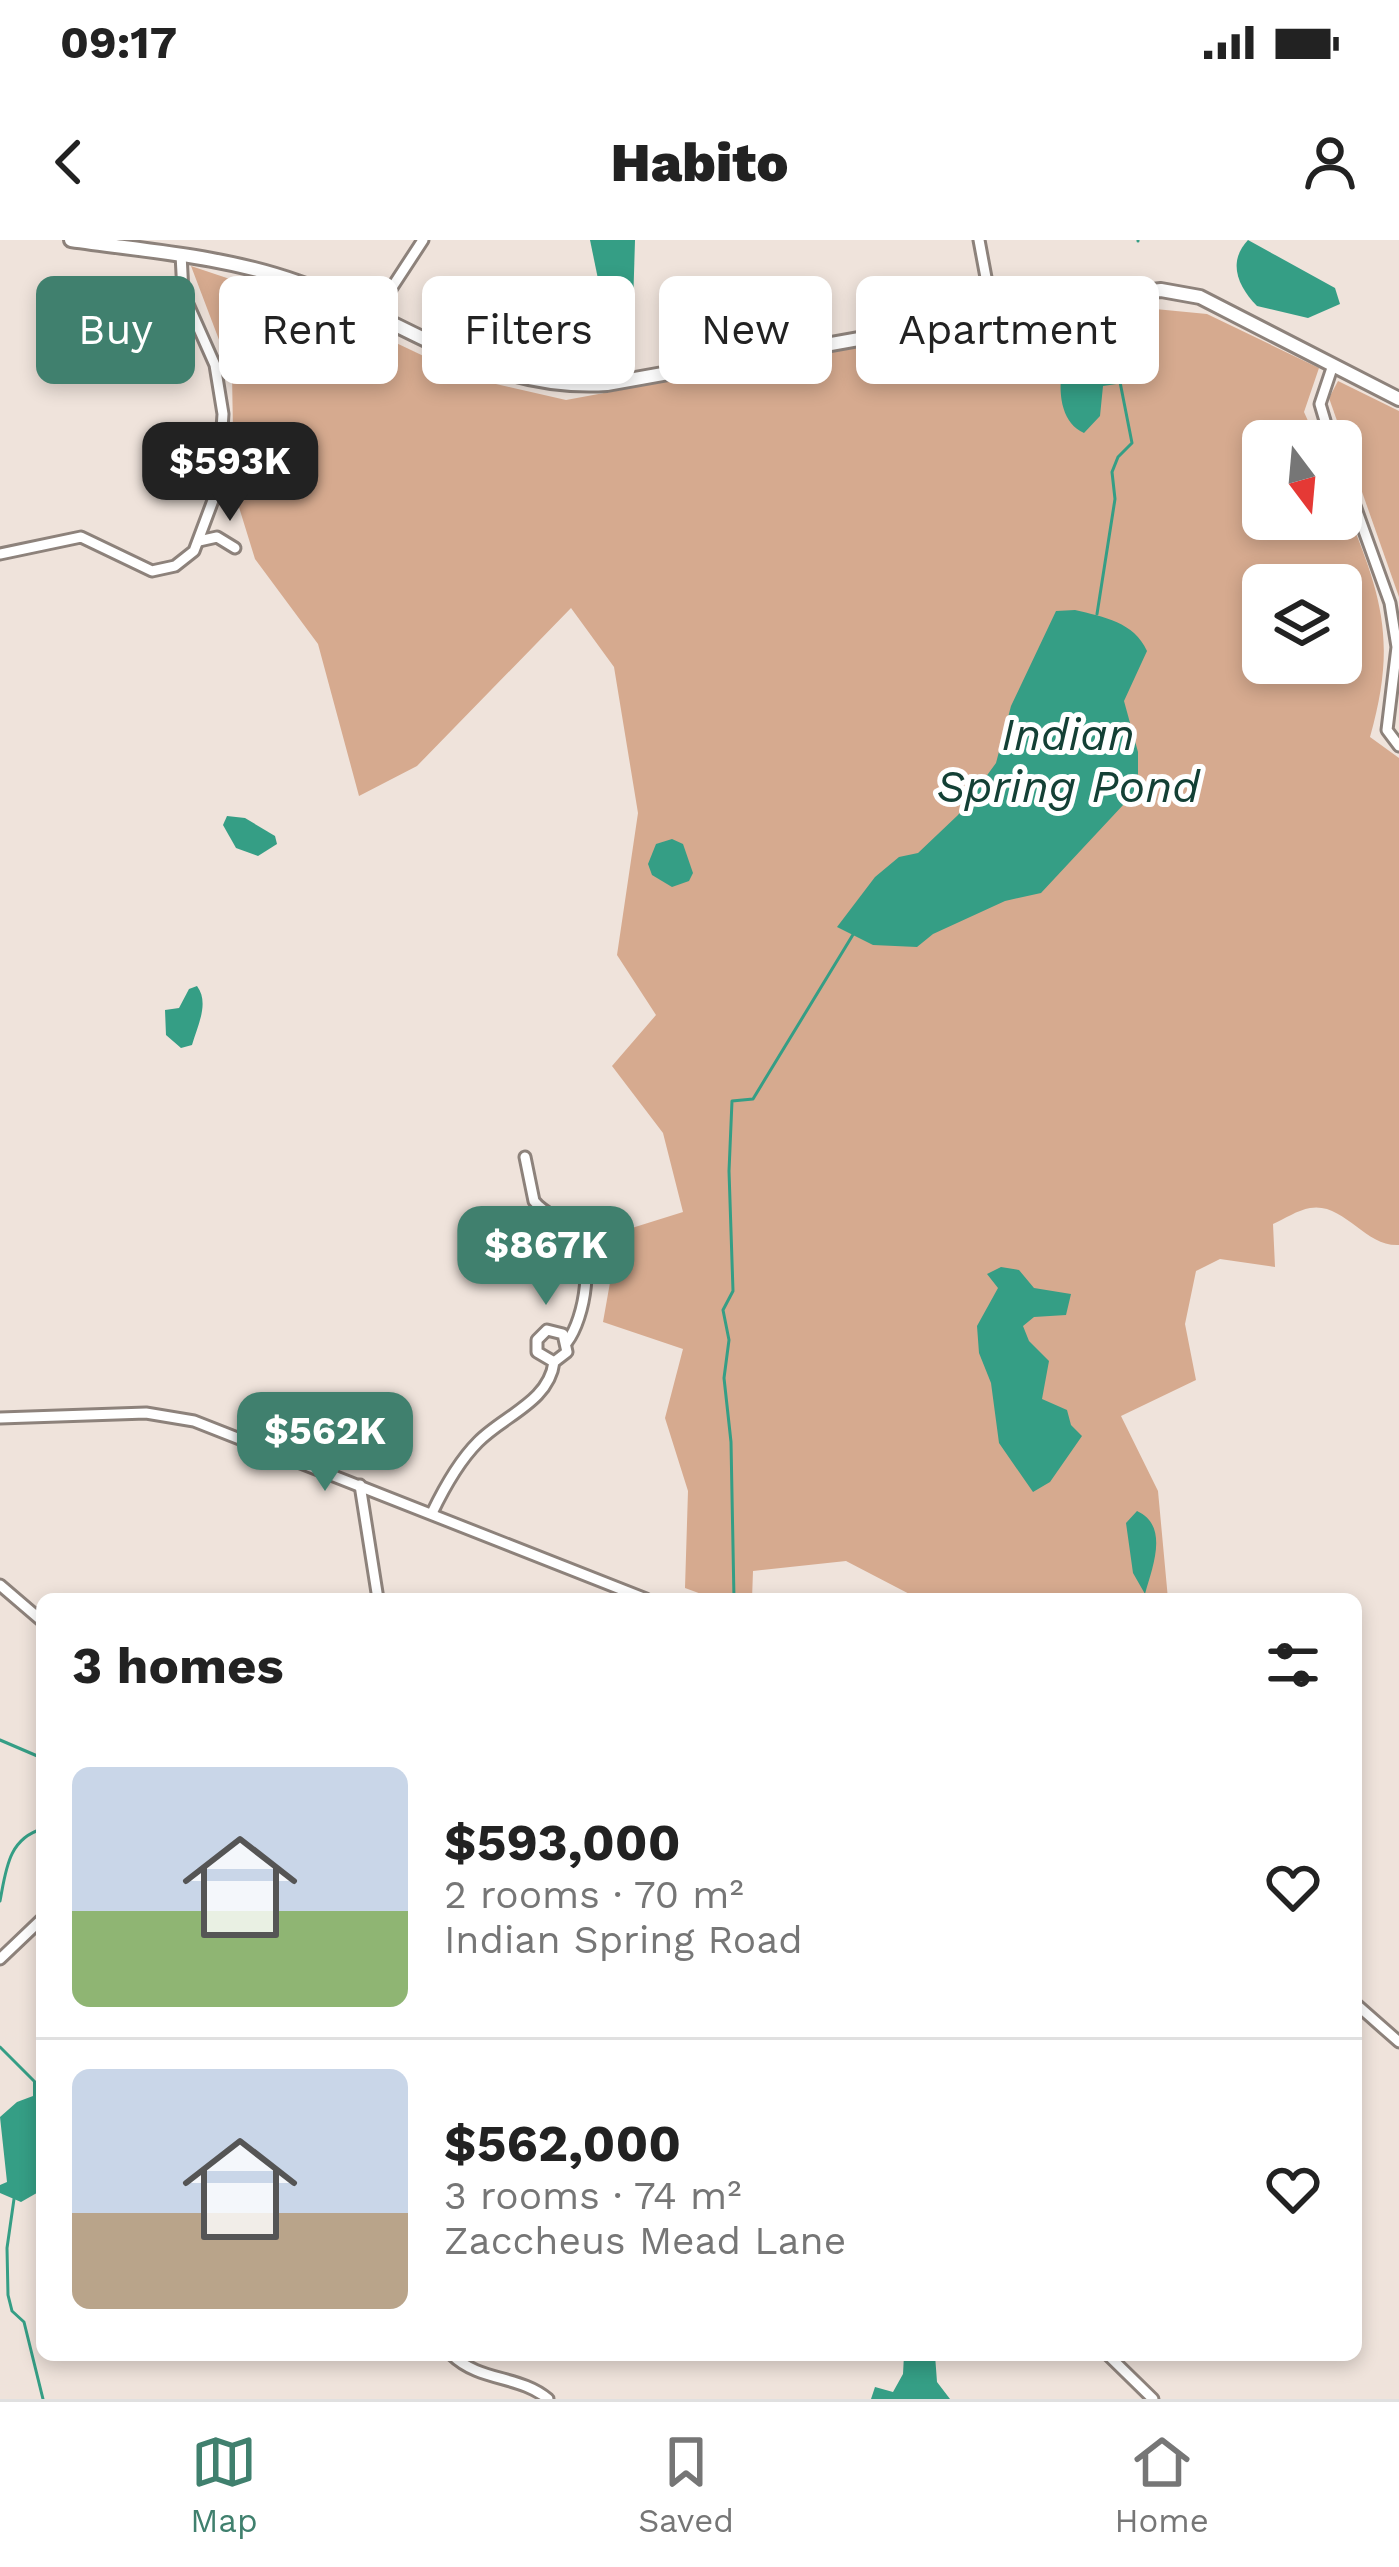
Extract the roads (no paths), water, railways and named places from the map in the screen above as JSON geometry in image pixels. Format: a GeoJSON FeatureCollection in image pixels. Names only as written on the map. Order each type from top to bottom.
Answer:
{"type":"FeatureCollection","features":[{"type":"Feature","properties":{"kind":"main road"},"geometry":{"type":"LineString","coordinates":[[71,240],[181,254],[276,276]]}},
{"type":"Feature","properties":{"kind":"main road"},"geometry":{"type":"LineString","coordinates":[[1159,292],[1178,292],[1225,307],[1399,398]]}},
{"type":"Feature","properties":{"kind":"main road"},"geometry":{"type":"LineString","coordinates":[[398,326],[512,377],[580,386],[856,338]]}},
{"type":"Feature","properties":{"kind":"street"},"geometry":{"type":"LineString","coordinates":[[398,278],[423,240]]}},
{"type":"Feature","properties":{"kind":"street"},"geometry":{"type":"LineString","coordinates":[[980,240],[986,276]]}},
{"type":"Feature","properties":{"kind":"street"},"geometry":{"type":"LineString","coordinates":[[0,554],[81,537],[104,545],[132,566],[152,571],[175,566],[200,541],[218,487],[223,414],[215,365],[183,293],[181,254]]}},
{"type":"Feature","properties":{"kind":"street"},"geometry":{"type":"LineString","coordinates":[[1325,420],[1320,404],[1334,365]]}},
{"type":"Feature","properties":{"kind":"street"},"geometry":{"type":"LineString","coordinates":[[1362,525],[1390,603],[1397,647],[1388,730],[1399,746]]}},
{"type":"Feature","properties":{"kind":"street"},"geometry":{"type":"LineString","coordinates":[[200,541],[222,538],[235,548]]}},
{"type":"Feature","properties":{"kind":"street"},"geometry":{"type":"LineString","coordinates":[[431,1513],[477,1442],[538,1394],[551,1377],[554,1362],[567,1352],[567,1342],[578,1324],[583,1299],[580,1242],[575,1232],[534,1201],[524,1157]]}},
{"type":"Feature","properties":{"kind":"street"},"geometry":{"type":"LineString","coordinates":[[554,1362],[540,1357],[537,1340],[553,1330],[567,1342]]}},
{"type":"Feature","properties":{"kind":"street"},"geometry":{"type":"LineString","coordinates":[[0,1418],[171,1416],[227,1432],[631,1593]]}},
{"type":"Feature","properties":{"kind":"street"},"geometry":{"type":"LineString","coordinates":[[360,1485],[377,1593]]}},
{"type":"Feature","properties":{"kind":"street"},"geometry":{"type":"LineString","coordinates":[[0,1585],[36,1616]]}},
{"type":"Feature","properties":{"kind":"street"},"geometry":{"type":"LineString","coordinates":[[0,1959],[36,1925]]}},
{"type":"Feature","properties":{"kind":"street"},"geometry":{"type":"LineString","coordinates":[[1362,2009],[1399,2042]]}},
{"type":"Feature","properties":{"kind":"street"},"geometry":{"type":"LineString","coordinates":[[460,2361],[473,2371],[524,2384],[548,2399]]}},
{"type":"Feature","properties":{"kind":"street"},"geometry":{"type":"LineString","coordinates":[[1114,2361],[1153,2399]]}},
{"type":"Feature","properties":{"kind":"water"},"geometry":{"type":"Polygon","coordinates":[[[590,240],[635,240],[634,276],[597,276],[590,240]]]}},
{"type":"Feature","properties":{"kind":"water"},"geometry":{"type":"Polygon","coordinates":[[[1248,240],[1335,288],[1340,304],[1308,318],[1257,306],[1238,274],[1238,257],[1248,240]]]}},
{"type":"Feature","properties":{"kind":"water"},"geometry":{"type":"Polygon","coordinates":[[[1061,384],[1116,384],[1103,386],[1100,416],[1084,433],[1071,423],[1061,384]]]}},
{"type":"Feature","properties":{"kind":"water","name":"Indian Spring Pond"},"geometry":{"type":"Polygon","coordinates":[[[1075,610],[1126,627],[1147,651],[1124,701],[1138,752],[1138,789],[1041,893],[1005,901],[933,934],[917,947],[873,945],[837,927],[875,877],[899,857],[918,853],[958,815],[996,763],[1011,706],[1056,611],[1075,610]]]}},
{"type":"Feature","properties":{"kind":"water"},"geometry":{"type":"Polygon","coordinates":[[[227,816],[245,818],[275,836],[277,844],[258,856],[236,848],[223,825],[227,816]]]}},
{"type":"Feature","properties":{"kind":"water"},"geometry":{"type":"Polygon","coordinates":[[[672,839],[683,844],[693,873],[689,881],[672,887],[652,875],[648,864],[656,844],[672,839]]]}},
{"type":"Feature","properties":{"kind":"water"},"geometry":{"type":"Polygon","coordinates":[[[197,986],[201,1015],[192,1045],[181,1048],[166,1035],[165,1010],[179,1008],[189,989],[197,986]]]}},
{"type":"Feature","properties":{"kind":"water"},"geometry":{"type":"Polygon","coordinates":[[[1001,1267],[1019,1270],[1034,1288],[1071,1294],[1066,1315],[1034,1317],[1023,1326],[1029,1341],[1049,1361],[1042,1399],[1067,1410],[1071,1425],[1082,1436],[1050,1482],[1033,1492],[999,1443],[991,1383],[979,1353],[977,1326],[998,1288],[987,1274],[1001,1267]]]}},
{"type":"Feature","properties":{"kind":"water"},"geometry":{"type":"Polygon","coordinates":[[[1137,1511],[1147,1518],[1156,1537],[1145,1593],[1133,1573],[1126,1523],[1137,1511]]]}},
{"type":"Feature","properties":{"kind":"water"},"geometry":{"type":"Polygon","coordinates":[[[33,2082],[36,2193],[21,2202],[0,2193],[0,2185],[7,2182],[0,2117],[33,2096],[33,2082]]]}},
{"type":"Feature","properties":{"kind":"water"},"geometry":{"type":"Polygon","coordinates":[[[904,2361],[935,2361],[937,2382],[950,2399],[871,2399],[875,2387],[893,2392],[904,2361]]]}},
{"type":"Feature","properties":{"kind":"waterway"},"geometry":{"type":"LineString","coordinates":[[1097,614],[1115,499],[1112,472],[1132,443],[1120,384]]}},
{"type":"Feature","properties":{"kind":"waterway"},"geometry":{"type":"LineString","coordinates":[[734,1593],[731,1442],[724,1378],[729,1340],[723,1310],[733,1291],[732,1101],[753,1099],[854,933]]}},
{"type":"Feature","properties":{"kind":"waterway"},"geometry":{"type":"LineString","coordinates":[[0,1740],[36,1755]]}},
{"type":"Feature","properties":{"kind":"waterway"},"geometry":{"type":"LineString","coordinates":[[0,1901],[15,1848],[36,1832]]}},
{"type":"Feature","properties":{"kind":"waterway"},"geometry":{"type":"LineString","coordinates":[[0,2047],[35,2082]]}},
{"type":"Feature","properties":{"kind":"waterway"},"geometry":{"type":"LineString","coordinates":[[14,2199],[7,2248],[8,2295],[12,2311],[24,2322],[43,2399]]}}]}
